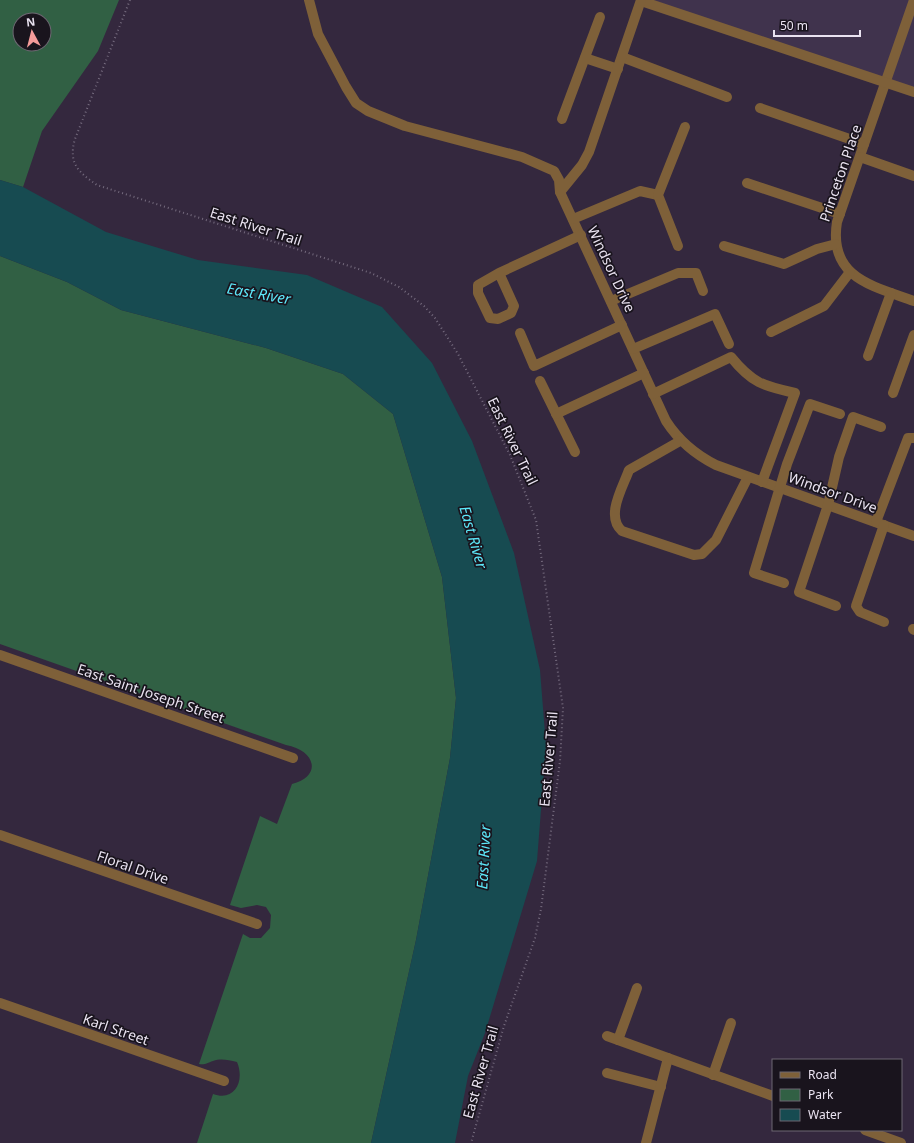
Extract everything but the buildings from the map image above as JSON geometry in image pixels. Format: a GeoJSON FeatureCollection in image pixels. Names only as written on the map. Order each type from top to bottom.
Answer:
{"type":"FeatureCollection","features":[{"type":"Feature","properties":{"kind":"street","name":"Windsor Drive"},"geometry":{"type":"LineString","coordinates":[[309,0],[318,34],[356,103],[368,111],[405,126],[513,154],[547,168],[557,175],[560,192],[653,394],[666,421],[680,440],[701,458],[748,477],[914,536]]}},
{"type":"Feature","properties":{"kind":"street"},"geometry":{"type":"LineString","coordinates":[[560,192],[582,165],[589,152],[641,0],[914,92]]}},
{"type":"Feature","properties":{"kind":"street","name":"Princeton Place"},"geometry":{"type":"LineString","coordinates":[[914,0],[840,214],[835,234],[839,255],[850,272],[861,281],[914,301]]}},
{"type":"Feature","properties":{"kind":"street"},"geometry":{"type":"LineString","coordinates":[[562,119],[600,17]]}},
{"type":"Feature","properties":{"kind":"street"},"geometry":{"type":"LineString","coordinates":[[622,57],[728,97]]}},
{"type":"Feature","properties":{"kind":"street"},"geometry":{"type":"LineString","coordinates":[[585,58],[618,69]]}},
{"type":"Feature","properties":{"kind":"street"},"geometry":{"type":"LineString","coordinates":[[760,108],[864,144]]}},
{"type":"Feature","properties":{"kind":"street"},"geometry":{"type":"LineString","coordinates":[[678,246],[658,195],[685,127]]}},
{"type":"Feature","properties":{"kind":"street"},"geometry":{"type":"LineString","coordinates":[[860,157],[914,176]]}},
{"type":"Feature","properties":{"kind":"street"},"geometry":{"type":"LineString","coordinates":[[747,183],[840,214]]}},
{"type":"Feature","properties":{"kind":"street"},"geometry":{"type":"LineString","coordinates":[[573,219],[640,191],[658,195]]}},
{"type":"Feature","properties":{"kind":"street"},"geometry":{"type":"LineString","coordinates":[[499,273],[514,306],[511,313],[493,319],[490,318],[478,293],[478,285],[499,273],[581,236]]}},
{"type":"Feature","properties":{"kind":"street"},"geometry":{"type":"LineString","coordinates":[[724,246],[784,264],[817,250],[836,244]]}},
{"type":"Feature","properties":{"kind":"street"},"geometry":{"type":"LineString","coordinates":[[771,332],[824,306],[850,272]]}},
{"type":"Feature","properties":{"kind":"street"},"geometry":{"type":"LineString","coordinates":[[611,301],[678,273],[696,273],[703,291]]}},
{"type":"Feature","properties":{"kind":"street"},"geometry":{"type":"LineString","coordinates":[[868,356],[891,293]]}},
{"type":"Feature","properties":{"kind":"street"},"geometry":{"type":"LineString","coordinates":[[633,349],[715,314],[728,344]]}},
{"type":"Feature","properties":{"kind":"street"},"geometry":{"type":"LineString","coordinates":[[520,333],[534,366],[622,325]]}},
{"type":"Feature","properties":{"kind":"street"},"geometry":{"type":"LineString","coordinates":[[893,393],[914,335]]}},
{"type":"Feature","properties":{"kind":"street"},"geometry":{"type":"LineString","coordinates":[[653,394],[731,357],[745,374],[769,388],[795,393],[762,482]]}},
{"type":"Feature","properties":{"kind":"street"},"geometry":{"type":"LineString","coordinates":[[556,414],[644,373]]}},
{"type":"Feature","properties":{"kind":"street"},"geometry":{"type":"LineString","coordinates":[[540,382],[575,452]]}},
{"type":"Feature","properties":{"kind":"street"},"geometry":{"type":"LineString","coordinates":[[784,583],[754,574],[788,464],[810,404],[840,414]]}},
{"type":"Feature","properties":{"kind":"street"},"geometry":{"type":"LineString","coordinates":[[836,606],[799,592],[828,505],[838,457],[853,417],[881,426]]}},
{"type":"Feature","properties":{"kind":"street"},"geometry":{"type":"LineString","coordinates":[[884,622],[860,612],[856,606],[880,523],[908,438],[914,438]]}},
{"type":"Feature","properties":{"kind":"street"},"geometry":{"type":"LineString","coordinates":[[680,440],[629,470],[614,511],[615,522],[622,531],[694,555],[702,554],[716,540],[748,477]]}},
{"type":"Feature","properties":{"kind":"street","name":"East Saint Joseph Street"},"geometry":{"type":"LineString","coordinates":[[0,655],[293,758]]}},
{"type":"Feature","properties":{"kind":"street","name":"Floral Drive"},"geometry":{"type":"LineString","coordinates":[[0,835],[257,924]]}},
{"type":"Feature","properties":{"kind":"street"},"geometry":{"type":"LineString","coordinates":[[618,1040],[637,988]]}},
{"type":"Feature","properties":{"kind":"street","name":"Karl Street"},"geometry":{"type":"LineString","coordinates":[[0,1003],[224,1081]]}},
{"type":"Feature","properties":{"kind":"street"},"geometry":{"type":"LineString","coordinates":[[713,1075],[731,1023]]}},
{"type":"Feature","properties":{"kind":"street"},"geometry":{"type":"LineString","coordinates":[[607,1036],[772,1096]]}},
{"type":"Feature","properties":{"kind":"street"},"geometry":{"type":"LineString","coordinates":[[646,1143],[668,1058]]}},
{"type":"Feature","properties":{"kind":"street"},"geometry":{"type":"LineString","coordinates":[[607,1073],[661,1087]]}},
{"type":"Feature","properties":{"kind":"street"},"geometry":{"type":"LineString","coordinates":[[868,1131],[901,1143]]}},
{"type":"Feature","properties":{"kind":"path","name":"East River Trail"},"geometry":{"type":"LineString","coordinates":[[130,0],[72,152],[78,169],[84,177],[97,185],[370,273],[393,284],[412,296],[435,318],[458,354],[510,455],[536,520],[564,708],[560,761],[541,909],[535,938],[504,1026],[471,1143]]}},
{"type":"Feature","properties":{"kind":"shaded area"},"geometry":{"type":"Polygon","coordinates":[[[641,0],[914,0],[914,92],[641,0]]]}},
{"type":"Feature","properties":{"kind":"green space"},"geometry":{"type":"Polygon","coordinates":[[[0,0],[119,0],[98,51],[42,131],[23,187],[0,180],[0,0]]]}},
{"type":"Feature","properties":{"kind":"green space"},"geometry":{"type":"Polygon","coordinates":[[[0,256],[67,282],[121,310],[266,348],[343,374],[393,414],[442,577],[456,698],[450,758],[416,940],[371,1143],[197,1143],[213,1094],[221,1096],[227,1095],[236,1088],[239,1083],[240,1076],[237,1062],[219,1060],[199,1064],[243,934],[250,938],[261,938],[270,928],[271,915],[266,907],[257,905],[241,908],[230,905],[260,816],[277,824],[292,784],[302,780],[308,775],[312,763],[304,752],[296,748],[0,644],[0,256]]]}},
{"type":"Feature","properties":{"kind":"water","name":"East River"},"geometry":{"type":"Polygon","coordinates":[[[0,180],[23,187],[106,232],[198,260],[307,275],[382,307],[432,363],[472,441],[514,553],[540,670],[546,746],[537,861],[485,1033],[468,1076],[455,1143],[371,1143],[416,940],[450,758],[456,698],[442,577],[393,414],[343,374],[266,348],[121,310],[67,282],[0,256],[0,180]]]}}]}
